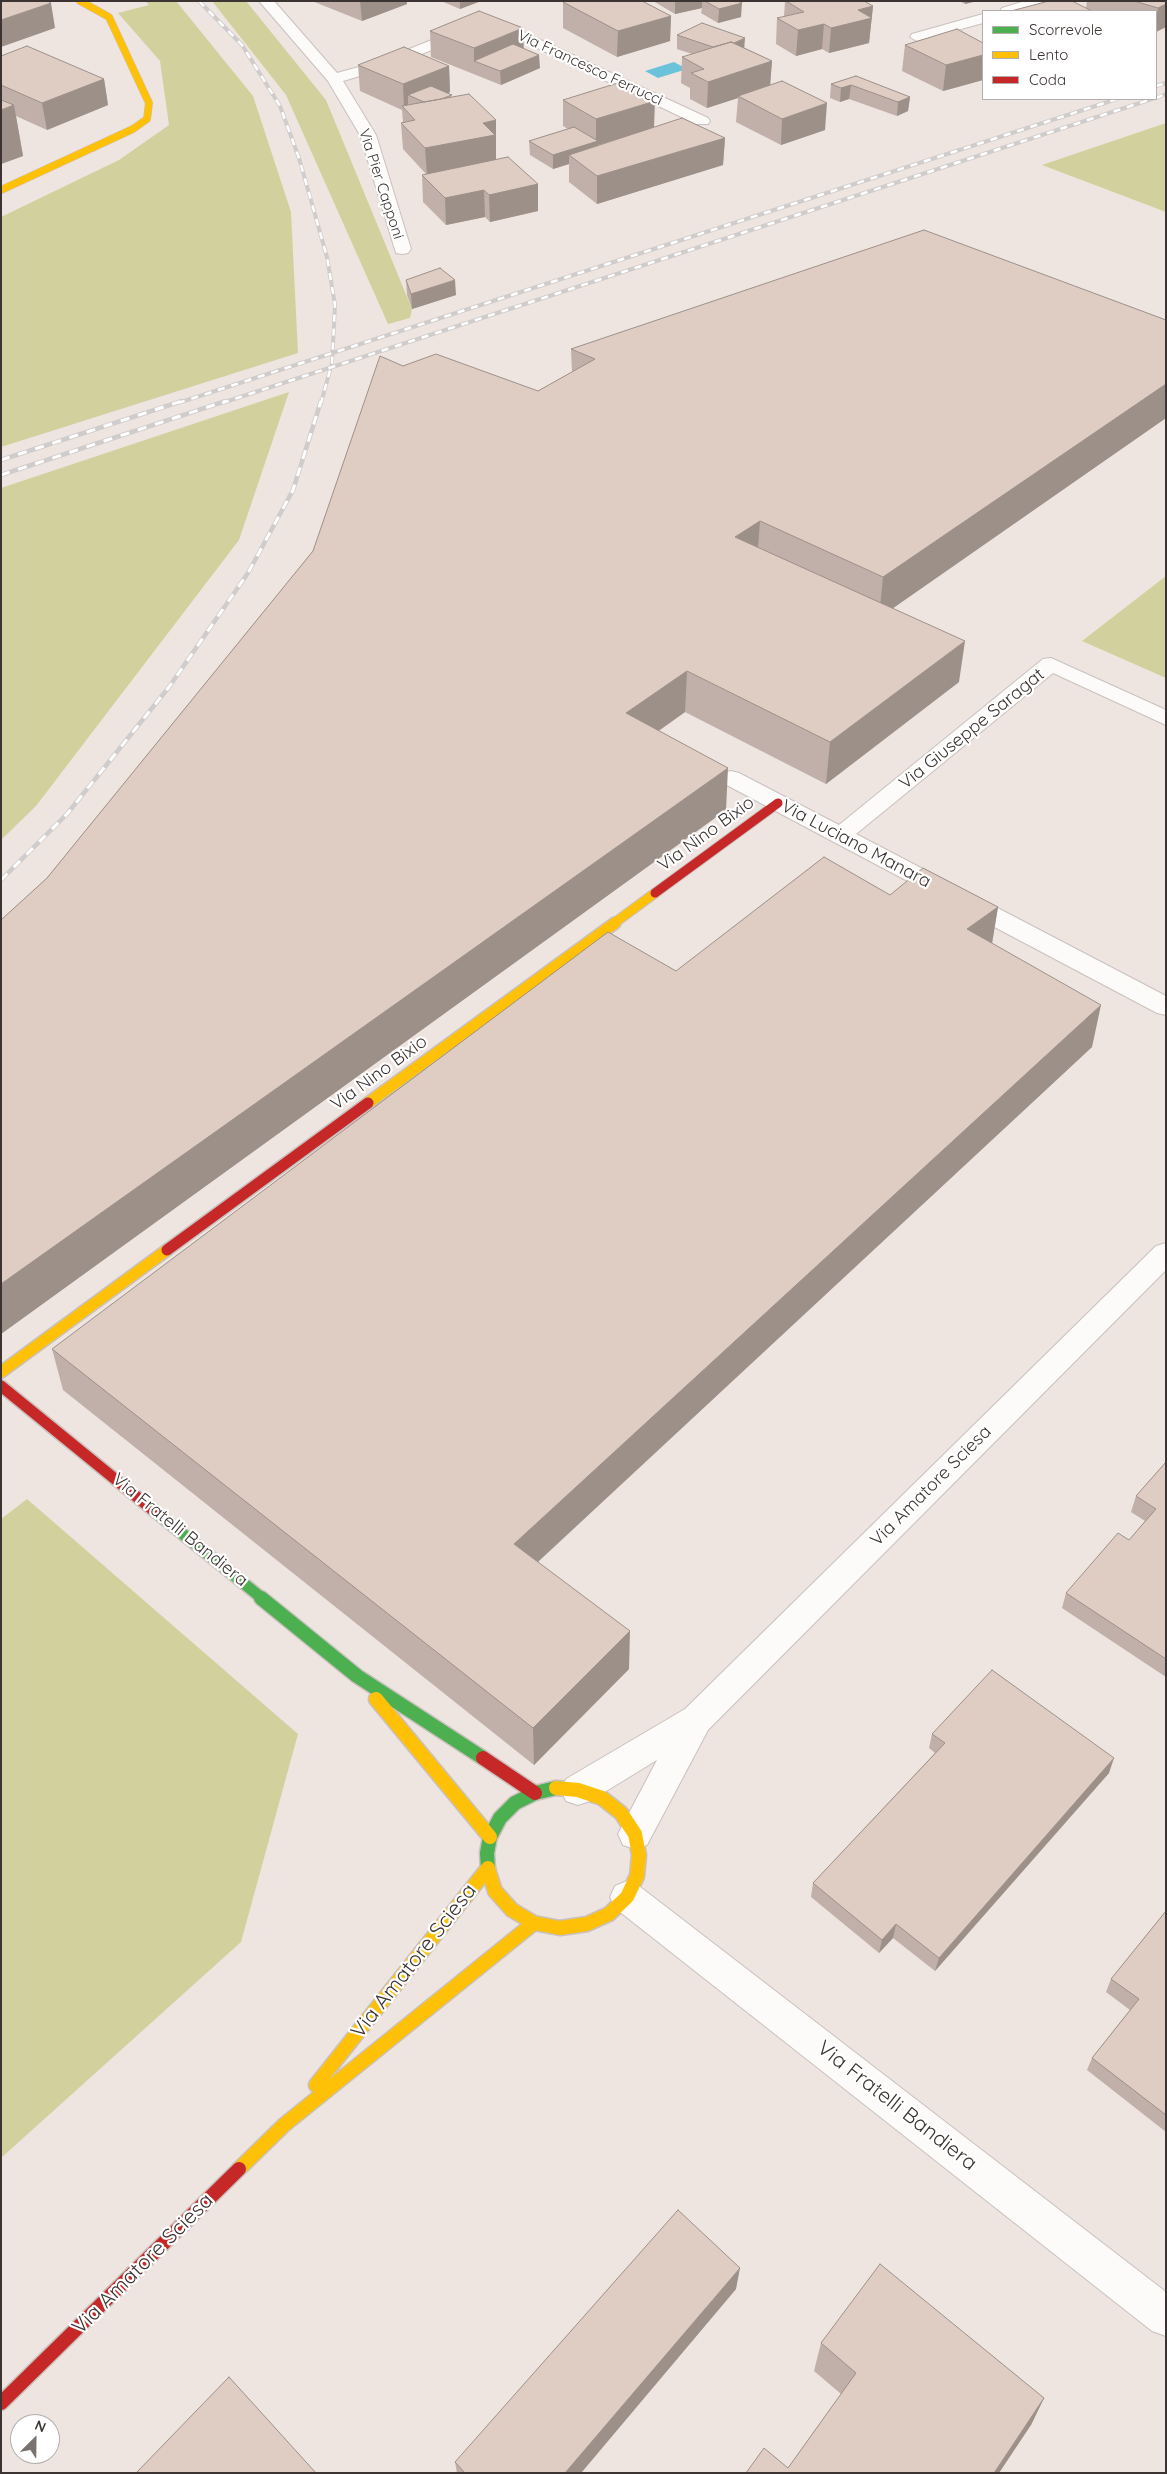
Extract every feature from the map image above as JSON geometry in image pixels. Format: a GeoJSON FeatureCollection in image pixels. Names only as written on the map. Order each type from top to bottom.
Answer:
{"type":"FeatureCollection","features":[{"type":"Feature","properties":{"kind":"street"},"geometry":{"type":"LineString","coordinates":[[1,190],[132,129],[147,119],[149,103],[109,17],[94,7],[80,1]]}},
{"type":"Feature","properties":{"kind":"street","name":"Via Pier Capponi"},"geometry":{"type":"LineString","coordinates":[[266,1],[334,79],[368,135],[402,249]]}},
{"type":"Feature","properties":{"kind":"street"},"geometry":{"type":"LineString","coordinates":[[1010,10],[1042,1]]}},
{"type":"Feature","properties":{"kind":"street"},"geometry":{"type":"LineString","coordinates":[[917,37],[982,18]]}},
{"type":"Feature","properties":{"kind":"street","name":"Via Francesco Ferrucci"},"geometry":{"type":"LineString","coordinates":[[334,79],[382,65],[480,26],[502,26],[702,121]]}},
{"type":"Feature","properties":{"kind":"street","name":"Via Giuseppe Saragat"},"geometry":{"type":"LineString","coordinates":[[840,836],[1051,664],[1166,718]]}},
{"type":"Feature","properties":{"kind":"street","name":"Via Luciano Manara"},"geometry":{"type":"LineString","coordinates":[[731,778],[1166,1007]]}},
{"type":"Feature","properties":{"kind":"street","name":"Via Nino Bixio"},"geometry":{"type":"LineString","coordinates":[[1,1372],[778,803]]}},
{"type":"Feature","properties":{"kind":"street","name":"Via Amatore Sciesa"},"geometry":{"type":"LineString","coordinates":[[578,1790],[697,1719],[1166,1253]]}},
{"type":"Feature","properties":{"kind":"street","name":"Via Fratelli Bandiera"},"geometry":{"type":"LineString","coordinates":[[1,1386],[357,1676],[536,1793]]}},
{"type":"Feature","properties":{"kind":"street","name":"Via Fratelli Bandiera"},"geometry":{"type":"LineString","coordinates":[[357,1676],[490,1837]]}},
{"type":"Feature","properties":{"kind":"street","name":"Via Amatore Sciesa"},"geometry":{"type":"LineString","coordinates":[[634,1834],[697,1719]]}},
{"type":"Feature","properties":{"kind":"street"},"geometry":{"type":"LineString","coordinates":[[556,1788],[578,1790],[602,1798],[621,1813],[634,1834],[639,1855],[637,1876],[628,1897],[610,1914],[587,1924],[560,1928],[534,1923],[512,1910],[496,1891],[488,1868],[487,1852],[490,1837],[500,1818],[516,1803],[536,1793],[556,1788]]}},
{"type":"Feature","properties":{"kind":"street","name":"Via Amatore Sciesa"},"geometry":{"type":"LineString","coordinates":[[284,2125],[488,1868]]}},
{"type":"Feature","properties":{"kind":"street","name":"Via Fratelli Bandiera"},"geometry":{"type":"LineString","coordinates":[[628,1897],[1166,2317]]}},
{"type":"Feature","properties":{"kind":"street","name":"Via Amatore Sciesa"},"geometry":{"type":"LineString","coordinates":[[1,2404],[284,2125],[534,1923]]}},
{"type":"Feature","properties":{"kind":"shaded area"},"geometry":{"type":"Polygon","coordinates":[[[145,1],[176,1],[253,96],[291,212],[298,353],[1,447],[1,217],[119,160],[169,125],[160,61],[118,13],[149,5],[145,1]]]}},
{"type":"Feature","properties":{"kind":"shaded area"},"geometry":{"type":"Polygon","coordinates":[[[212,1],[246,1],[326,100],[412,309],[410,318],[388,324],[286,95],[212,1]]]}},
{"type":"Feature","properties":{"kind":"shaded area"},"geometry":{"type":"Polygon","coordinates":[[[1166,123],[1166,212],[1042,165],[1166,123]]]}},
{"type":"Feature","properties":{"kind":"shaded area"},"geometry":{"type":"Polygon","coordinates":[[[289,392],[239,540],[36,806],[1,840],[1,488],[289,392]]]}},
{"type":"Feature","properties":{"kind":"shaded area"},"geometry":{"type":"Polygon","coordinates":[[[1166,576],[1166,678],[1082,641],[1166,576]]]}},
{"type":"Feature","properties":{"kind":"shaded area"},"geometry":{"type":"Polygon","coordinates":[[[27,1499],[298,1734],[241,1942],[1,2158],[1,1519],[27,1499]]]}},
{"type":"Feature","properties":{"kind":"water"},"geometry":{"type":"Polygon","coordinates":[[[674,62],[687,69],[658,78],[645,71],[674,62]]]}},
{"type":"Feature","properties":{"kind":"building"},"geometry":{"type":"Polygon","coordinates":[[[1,1],[48,1],[51,3],[1,20],[1,1]]]}},
{"type":"Feature","properties":{"kind":"building"},"geometry":{"type":"Polygon","coordinates":[[[642,1],[671,16],[618,31],[563,2],[642,1]]]}},
{"type":"Feature","properties":{"kind":"building"},"geometry":{"type":"Polygon","coordinates":[[[705,1],[738,1],[742,3],[719,9],[705,1]]]}},
{"type":"Feature","properties":{"kind":"building"},"geometry":{"type":"Polygon","coordinates":[[[786,1],[864,1],[873,6],[858,10],[872,18],[831,28],[824,24],[798,30],[777,18],[804,12],[786,1]]]}},
{"type":"Feature","properties":{"kind":"building"},"geometry":{"type":"Polygon","coordinates":[[[1049,1],[1072,1],[1090,10],[1015,10],[1049,1]]]}},
{"type":"Feature","properties":{"kind":"building"},"geometry":{"type":"Polygon","coordinates":[[[1134,1],[1166,1],[1166,4],[1158,8],[1134,1]]]}},
{"type":"Feature","properties":{"kind":"building"},"geometry":{"type":"Polygon","coordinates":[[[479,11],[523,28],[474,48],[430,31],[479,11]]]}},
{"type":"Feature","properties":{"kind":"building"},"geometry":{"type":"Polygon","coordinates":[[[702,23],[745,38],[734,43],[731,42],[713,47],[677,35],[702,23]]]}},
{"type":"Feature","properties":{"kind":"building"},"geometry":{"type":"Polygon","coordinates":[[[957,29],[982,42],[982,55],[946,65],[905,45],[957,29]]]}},
{"type":"Feature","properties":{"kind":"building"},"geometry":{"type":"Polygon","coordinates":[[[731,42],[772,61],[708,82],[691,73],[704,69],[682,57],[731,42]]]}},
{"type":"Feature","properties":{"kind":"building"},"geometry":{"type":"Polygon","coordinates":[[[513,44],[539,55],[500,71],[474,61],[513,44]]]}},
{"type":"Feature","properties":{"kind":"building"},"geometry":{"type":"Polygon","coordinates":[[[27,46],[104,79],[42,103],[1,85],[1,56],[27,46]]]}},
{"type":"Feature","properties":{"kind":"building"},"geometry":{"type":"Polygon","coordinates":[[[404,47],[449,66],[403,84],[358,65],[404,47]]]}},
{"type":"Feature","properties":{"kind":"building"},"geometry":{"type":"Polygon","coordinates":[[[856,76],[910,97],[898,102],[851,85],[841,88],[831,84],[856,76]]]}},
{"type":"Feature","properties":{"kind":"building"},"geometry":{"type":"Polygon","coordinates":[[[782,81],[827,103],[782,119],[738,96],[782,81]]]}},
{"type":"Feature","properties":{"kind":"building"},"geometry":{"type":"Polygon","coordinates":[[[621,82],[655,101],[596,119],[563,100],[621,82]]]}},
{"type":"Feature","properties":{"kind":"building"},"geometry":{"type":"Polygon","coordinates":[[[431,86],[452,95],[424,102],[408,95],[431,86]]]}},
{"type":"Feature","properties":{"kind":"building"},"geometry":{"type":"Polygon","coordinates":[[[469,94],[496,120],[483,123],[495,135],[425,148],[401,123],[415,120],[402,106],[469,94]]]}},
{"type":"Feature","properties":{"kind":"building"},"geometry":{"type":"Polygon","coordinates":[[[1,100],[14,105],[1,110],[1,100]]]}},
{"type":"Feature","properties":{"kind":"building"},"geometry":{"type":"Polygon","coordinates":[[[682,118],[725,138],[597,176],[569,155],[682,118]]]}},
{"type":"Feature","properties":{"kind":"building"},"geometry":{"type":"Polygon","coordinates":[[[574,127],[598,141],[553,155],[529,141],[574,127]]]}},
{"type":"Feature","properties":{"kind":"building"},"geometry":{"type":"Polygon","coordinates":[[[508,157],[538,184],[489,195],[484,190],[445,198],[422,175],[508,157]]]}},
{"type":"Feature","properties":{"kind":"building"},"geometry":{"type":"Polygon","coordinates":[[[924,230],[1166,320],[1166,384],[883,577],[760,521],[735,537],[965,641],[830,742],[687,671],[626,713],[728,768],[1,1284],[1,920],[47,878],[313,551],[380,356],[403,366],[436,354],[538,391],[595,359],[571,349],[924,230]]]}},
{"type":"Feature","properties":{"kind":"building"},"geometry":{"type":"Polygon","coordinates":[[[440,268],[455,280],[411,294],[406,280],[440,268]]]}},
{"type":"Feature","properties":{"kind":"building"},"geometry":{"type":"Polygon","coordinates":[[[824,857],[890,895],[923,868],[998,907],[967,929],[1101,1005],[514,1544],[630,1631],[533,1728],[52,1349],[608,932],[676,971],[824,857]]]}},
{"type":"Feature","properties":{"kind":"building"},"geometry":{"type":"Polygon","coordinates":[[[1166,1462],[1166,1659],[1066,1593],[1118,1533],[1129,1540],[1156,1509],[1136,1496],[1166,1462]]]}},
{"type":"Feature","properties":{"kind":"building"},"geometry":{"type":"Polygon","coordinates":[[[992,1670],[1114,1758],[939,1958],[896,1924],[882,1940],[813,1883],[945,1743],[932,1734],[992,1670]]]}},
{"type":"Feature","properties":{"kind":"building"},"geometry":{"type":"Polygon","coordinates":[[[1166,1911],[1166,2115],[1092,2058],[1139,1999],[1111,1979],[1166,1911]]]}},
{"type":"Feature","properties":{"kind":"building"},"geometry":{"type":"Polygon","coordinates":[[[678,2210],[740,2268],[565,2473],[465,2473],[455,2462],[678,2210]]]}},
{"type":"Feature","properties":{"kind":"building"},"geometry":{"type":"Polygon","coordinates":[[[880,2264],[1044,2398],[994,2473],[746,2473],[764,2448],[788,2468],[856,2373],[821,2343],[880,2264]]]}},
{"type":"Feature","properties":{"kind":"building"},"geometry":{"type":"Polygon","coordinates":[[[229,2377],[316,2473],[136,2473],[229,2377]]]}},
{"type":"Feature","properties":{"kind":"railway"},"geometry":{"type":"LineString","coordinates":[[199,1],[242,45],[280,106],[299,158],[327,257],[335,305],[333,353]]}},
{"type":"Feature","properties":{"kind":"railway"},"geometry":{"type":"LineString","coordinates":[[1157,86],[1166,83]]}},
{"type":"Feature","properties":{"kind":"railway"},"geometry":{"type":"LineString","coordinates":[[1157,98],[1166,94]]}},
{"type":"Feature","properties":{"kind":"railway"},"geometry":{"type":"LineString","coordinates":[[333,353],[1114,100]]}},
{"type":"Feature","properties":{"kind":"railway"},"geometry":{"type":"LineString","coordinates":[[331,367],[1149,100]]}},
{"type":"Feature","properties":{"kind":"railway"},"geometry":{"type":"LineString","coordinates":[[178,403],[333,353]]}},
{"type":"Feature","properties":{"kind":"railway"},"geometry":{"type":"LineString","coordinates":[[331,367],[333,353]]}},
{"type":"Feature","properties":{"kind":"railway"},"geometry":{"type":"LineString","coordinates":[[222,403],[331,367]]}},
{"type":"Feature","properties":{"kind":"railway"},"geometry":{"type":"LineString","coordinates":[[321,403],[331,367]]}},
{"type":"Feature","properties":{"kind":"railway"},"geometry":{"type":"LineString","coordinates":[[1,460],[182,401]]}},
{"type":"Feature","properties":{"kind":"railway"},"geometry":{"type":"LineString","coordinates":[[1,475],[226,401]]}},
{"type":"Feature","properties":{"kind":"railway"},"geometry":{"type":"LineString","coordinates":[[1,880],[67,814],[169,687],[248,573],[293,490],[321,401]]}},
{"type":"Feature","properties":{"kind":"traffic: fast"},"geometry":{"type":"LineString","coordinates":[[153,1510],[357,1676],[483,1758]]}},
{"type":"Feature","properties":{"kind":"traffic: fast"},"geometry":{"type":"LineString","coordinates":[[488,1869],[487,1853],[490,1837],[500,1818],[515,1803],[535,1793],[556,1788]]}},
{"type":"Feature","properties":{"kind":"traffic: slow"},"geometry":{"type":"LineString","coordinates":[[1,190],[133,129],[147,119],[149,103],[109,17],[80,1]]}},
{"type":"Feature","properties":{"kind":"traffic: slow"},"geometry":{"type":"LineString","coordinates":[[368,1103],[655,893]]}},
{"type":"Feature","properties":{"kind":"traffic: slow"},"geometry":{"type":"LineString","coordinates":[[1,1372],[167,1250]]}},
{"type":"Feature","properties":{"kind":"traffic: slow"},"geometry":{"type":"LineString","coordinates":[[376,1699],[490,1837]]}},
{"type":"Feature","properties":{"kind":"traffic: slow"},"geometry":{"type":"LineString","coordinates":[[488,1869],[495,1891],[512,1910],[534,1923],[560,1928],[587,1924],[609,1914],[627,1897],[637,1876],[639,1855],[635,1834],[621,1813],[602,1798],[578,1790],[556,1788]]}},
{"type":"Feature","properties":{"kind":"traffic: slow"},"geometry":{"type":"LineString","coordinates":[[316,2085],[488,1868]]}},
{"type":"Feature","properties":{"kind":"traffic: slow"},"geometry":{"type":"LineString","coordinates":[[239,2169],[284,2125],[534,1923]]}},
{"type":"Feature","properties":{"kind":"traffic: jam"},"geometry":{"type":"LineString","coordinates":[[655,893],[778,803]]}},
{"type":"Feature","properties":{"kind":"traffic: jam"},"geometry":{"type":"LineString","coordinates":[[167,1250],[368,1103]]}},
{"type":"Feature","properties":{"kind":"traffic: jam"},"geometry":{"type":"LineString","coordinates":[[1,1386],[153,1510]]}},
{"type":"Feature","properties":{"kind":"traffic: jam"},"geometry":{"type":"LineString","coordinates":[[483,1758],[535,1793]]}},
{"type":"Feature","properties":{"kind":"traffic: jam"},"geometry":{"type":"LineString","coordinates":[[1,2403],[239,2169]]}}]}
